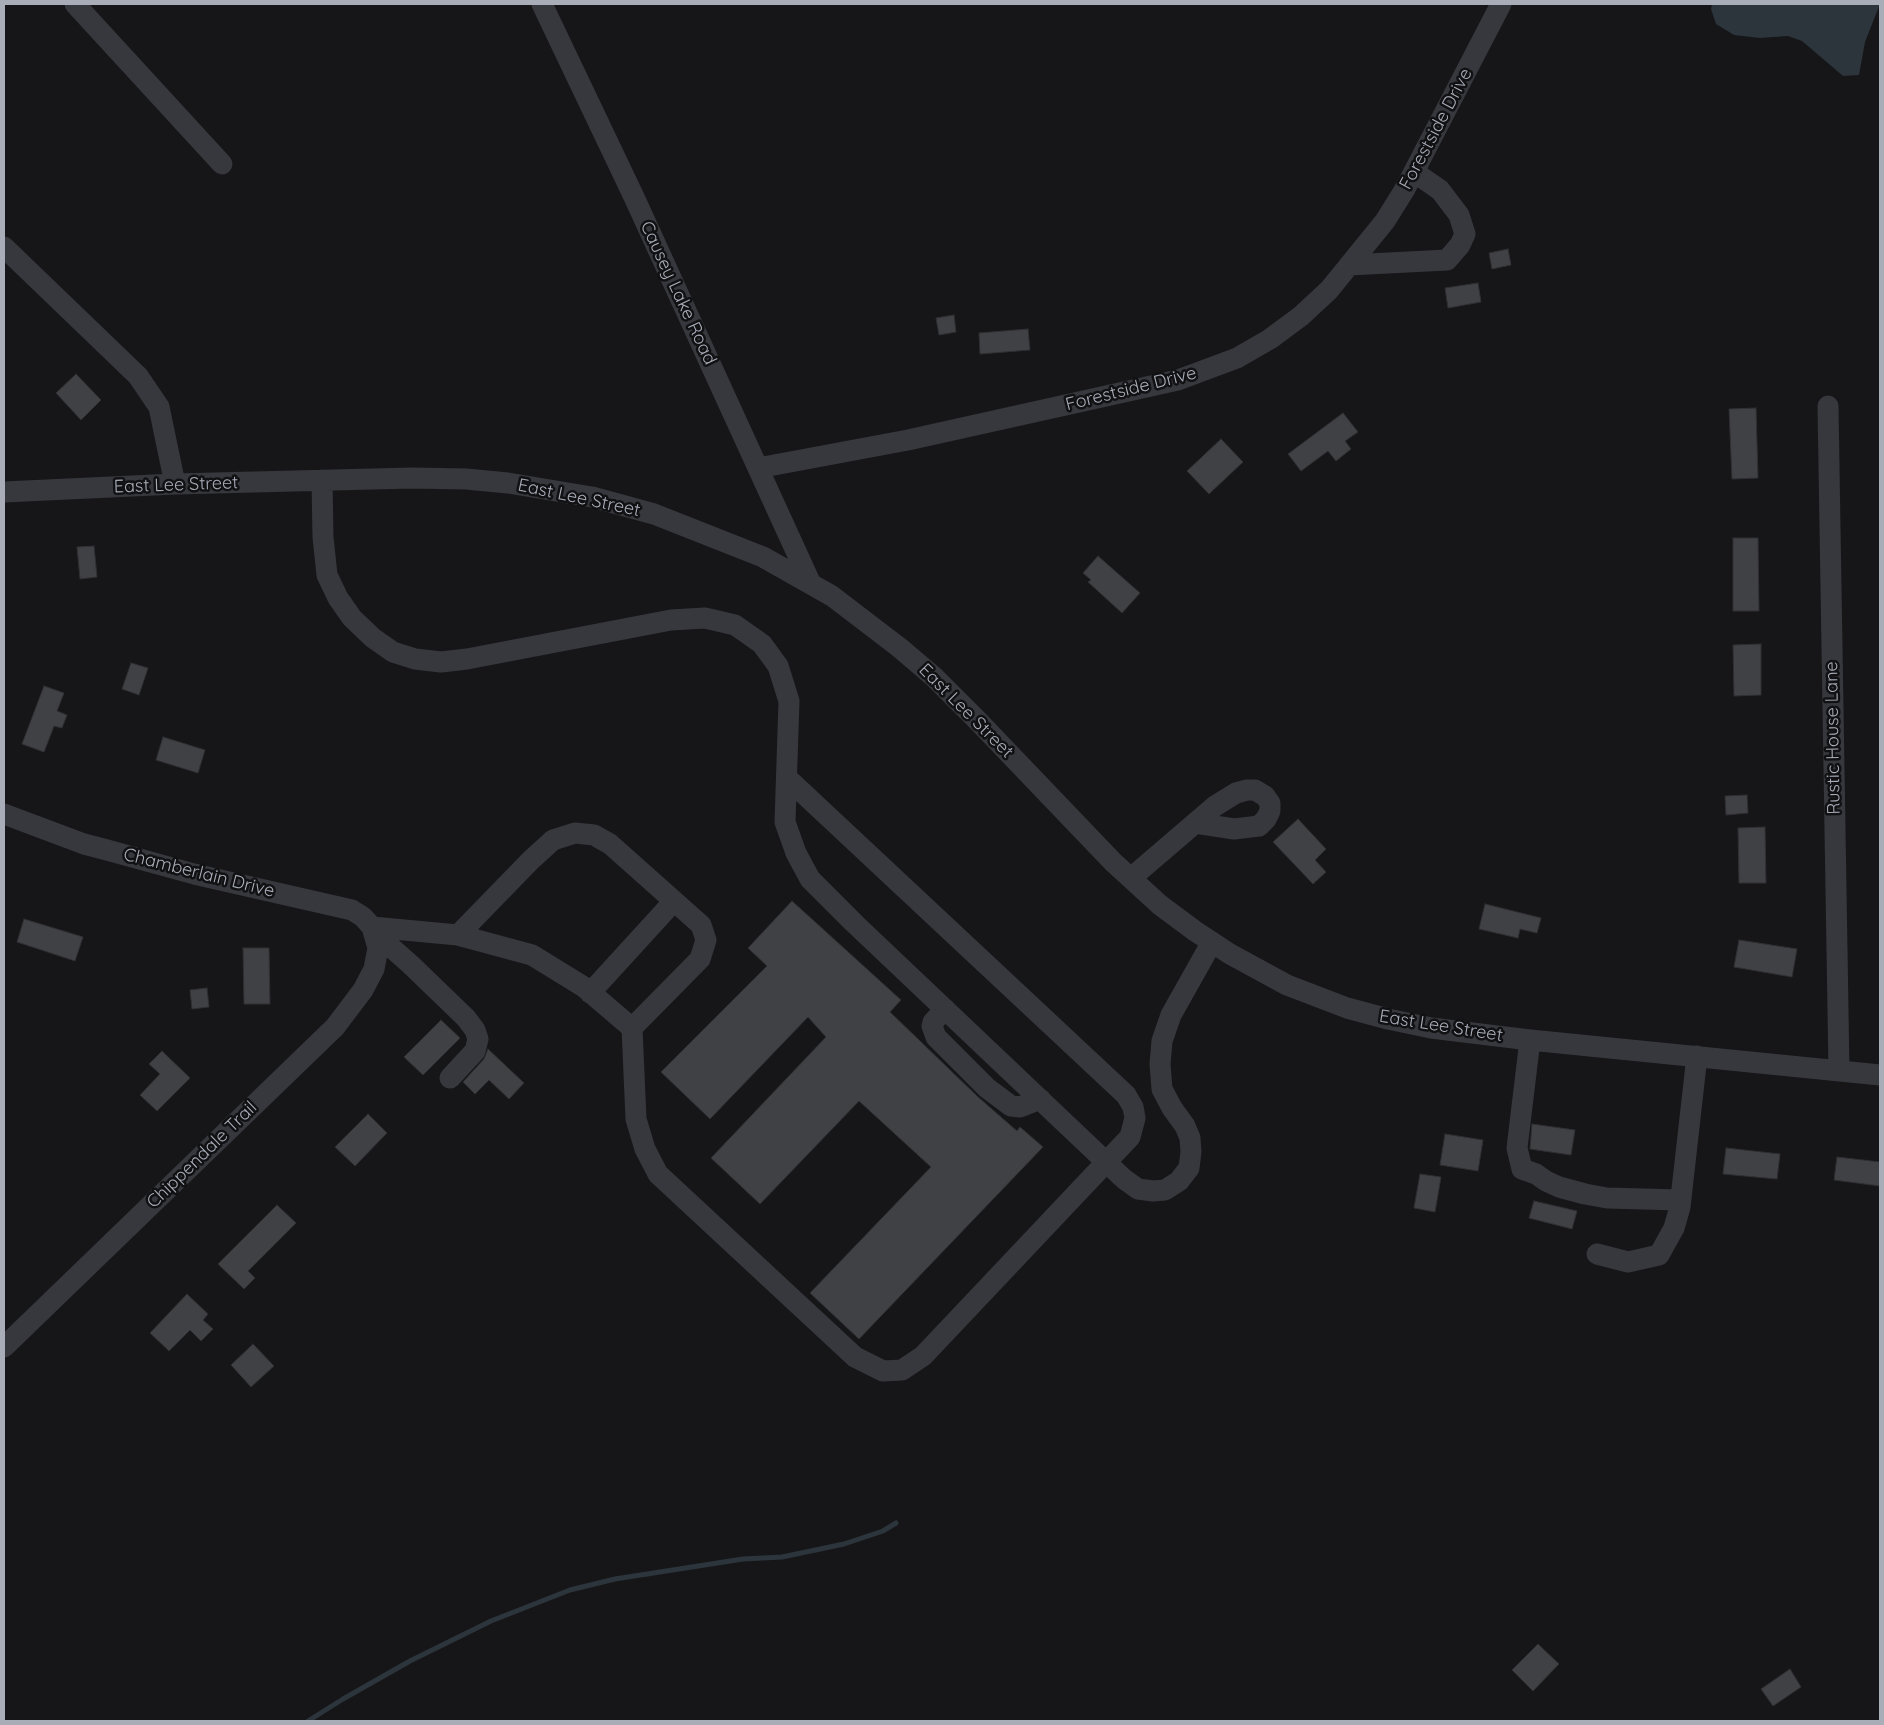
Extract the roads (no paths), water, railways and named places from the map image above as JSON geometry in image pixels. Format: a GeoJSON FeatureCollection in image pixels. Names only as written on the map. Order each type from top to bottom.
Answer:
{"type":"FeatureCollection","features":[{"type":"Feature","properties":{"kind":"street"},"geometry":{"type":"LineString","coordinates":[[75,4],[222,164]]}},
{"type":"Feature","properties":{"kind":"street","name":"Causey Lake Road"},"geometry":{"type":"LineString","coordinates":[[542,4],[634,197],[811,584]]}},
{"type":"Feature","properties":{"kind":"street","name":"Forestside Drive"},"geometry":{"type":"LineString","coordinates":[[758,468],[908,440],[1178,380],[1237,358],[1270,339],[1329,290],[1385,222],[1414,172],[1501,4]]}},
{"type":"Feature","properties":{"kind":"street"},"geometry":{"type":"LineString","coordinates":[[1349,265],[1447,260],[1460,245],[1465,234],[1459,215],[1440,190],[1414,172]]}},
{"type":"Feature","properties":{"kind":"street"},"geometry":{"type":"LineString","coordinates":[[4,247],[138,376],[159,407],[175,484]]}},
{"type":"Feature","properties":{"kind":"street","name":"Rustic House Lane"},"geometry":{"type":"LineString","coordinates":[[1828,406],[1839,1071]]}},
{"type":"Feature","properties":{"kind":"street","name":"East Lee Street"},"geometry":{"type":"LineString","coordinates":[[4,492],[175,484],[412,478],[466,479],[508,482],[592,497],[654,514],[763,557],[832,596],[900,648],[934,677],[1113,862],[1160,905],[1230,954],[1287,985],[1347,1008],[1431,1028],[1530,1040],[1880,1075]]}},
{"type":"Feature","properties":{"kind":"street"},"geometry":{"type":"LineString","coordinates":[[322,480],[323,536],[327,575],[338,598],[352,618],[373,638],[393,652],[415,659],[441,662],[474,658],[671,620],[705,618],[735,625],[762,644],[778,666],[789,701],[785,822],[796,853],[810,879],[1040,1099],[1138,1189],[1165,1190],[1179,1181],[1189,1168],[1190,1138],[1185,1126],[1172,1108],[1162,1089],[1160,1064],[1162,1041],[1171,1015],[1212,942]]}},
{"type":"Feature","properties":{"kind":"street"},"geometry":{"type":"LineString","coordinates":[[458,935],[553,840],[575,833],[594,835],[610,844],[701,925],[706,940],[700,959],[632,1028],[636,1119],[645,1149],[658,1174],[855,1357],[883,1371],[902,1370],[923,1356],[1107,1162],[1130,1137],[1136,1118],[1126,1095],[787,778]]}},
{"type":"Feature","properties":{"kind":"street","name":"Chamberlain Drive"},"geometry":{"type":"LineString","coordinates":[[4,814],[100,848],[194,874],[352,910],[363,917],[376,939],[393,949],[410,964],[466,1018],[475,1030],[478,1039],[475,1051],[450,1078]]}},
{"type":"Feature","properties":{"kind":"street"},"geometry":{"type":"LineString","coordinates":[[1130,878],[1195,823]]}},
{"type":"Feature","properties":{"kind":"street"},"geometry":{"type":"LineString","coordinates":[[590,993],[674,901]]}},
{"type":"Feature","properties":{"kind":"street"},"geometry":{"type":"LineString","coordinates":[[376,939],[458,935],[532,955],[590,993],[632,1028]]}},
{"type":"Feature","properties":{"kind":"street","name":"Chippendale Trail"},"geometry":{"type":"LineString","coordinates":[[4,1347],[335,1027],[363,990],[374,969],[376,939]]}},
{"type":"Feature","properties":{"kind":"street"},"geometry":{"type":"LineString","coordinates":[[945,1009],[933,1022],[932,1026],[936,1037],[987,1088],[1011,1106],[1020,1107],[1040,1099]]}},
{"type":"Feature","properties":{"kind":"street"},"geometry":{"type":"LineString","coordinates":[[1530,1040],[1517,1148],[1522,1169],[1536,1174],[1559,1187],[1585,1194],[1607,1198],[1680,1200]]}},
{"type":"Feature","properties":{"kind":"street"},"geometry":{"type":"LineString","coordinates":[[1597,1254],[1628,1262],[1659,1255],[1674,1228],[1680,1200],[1696,1056]]}},
{"type":"Feature","properties":{"kind":"waterway"},"geometry":{"type":"LineString","coordinates":[[308,1721],[410,1661],[491,1621],[570,1590],[615,1579],[743,1559],[782,1557],[844,1544],[883,1531],[896,1523]]}}]}
